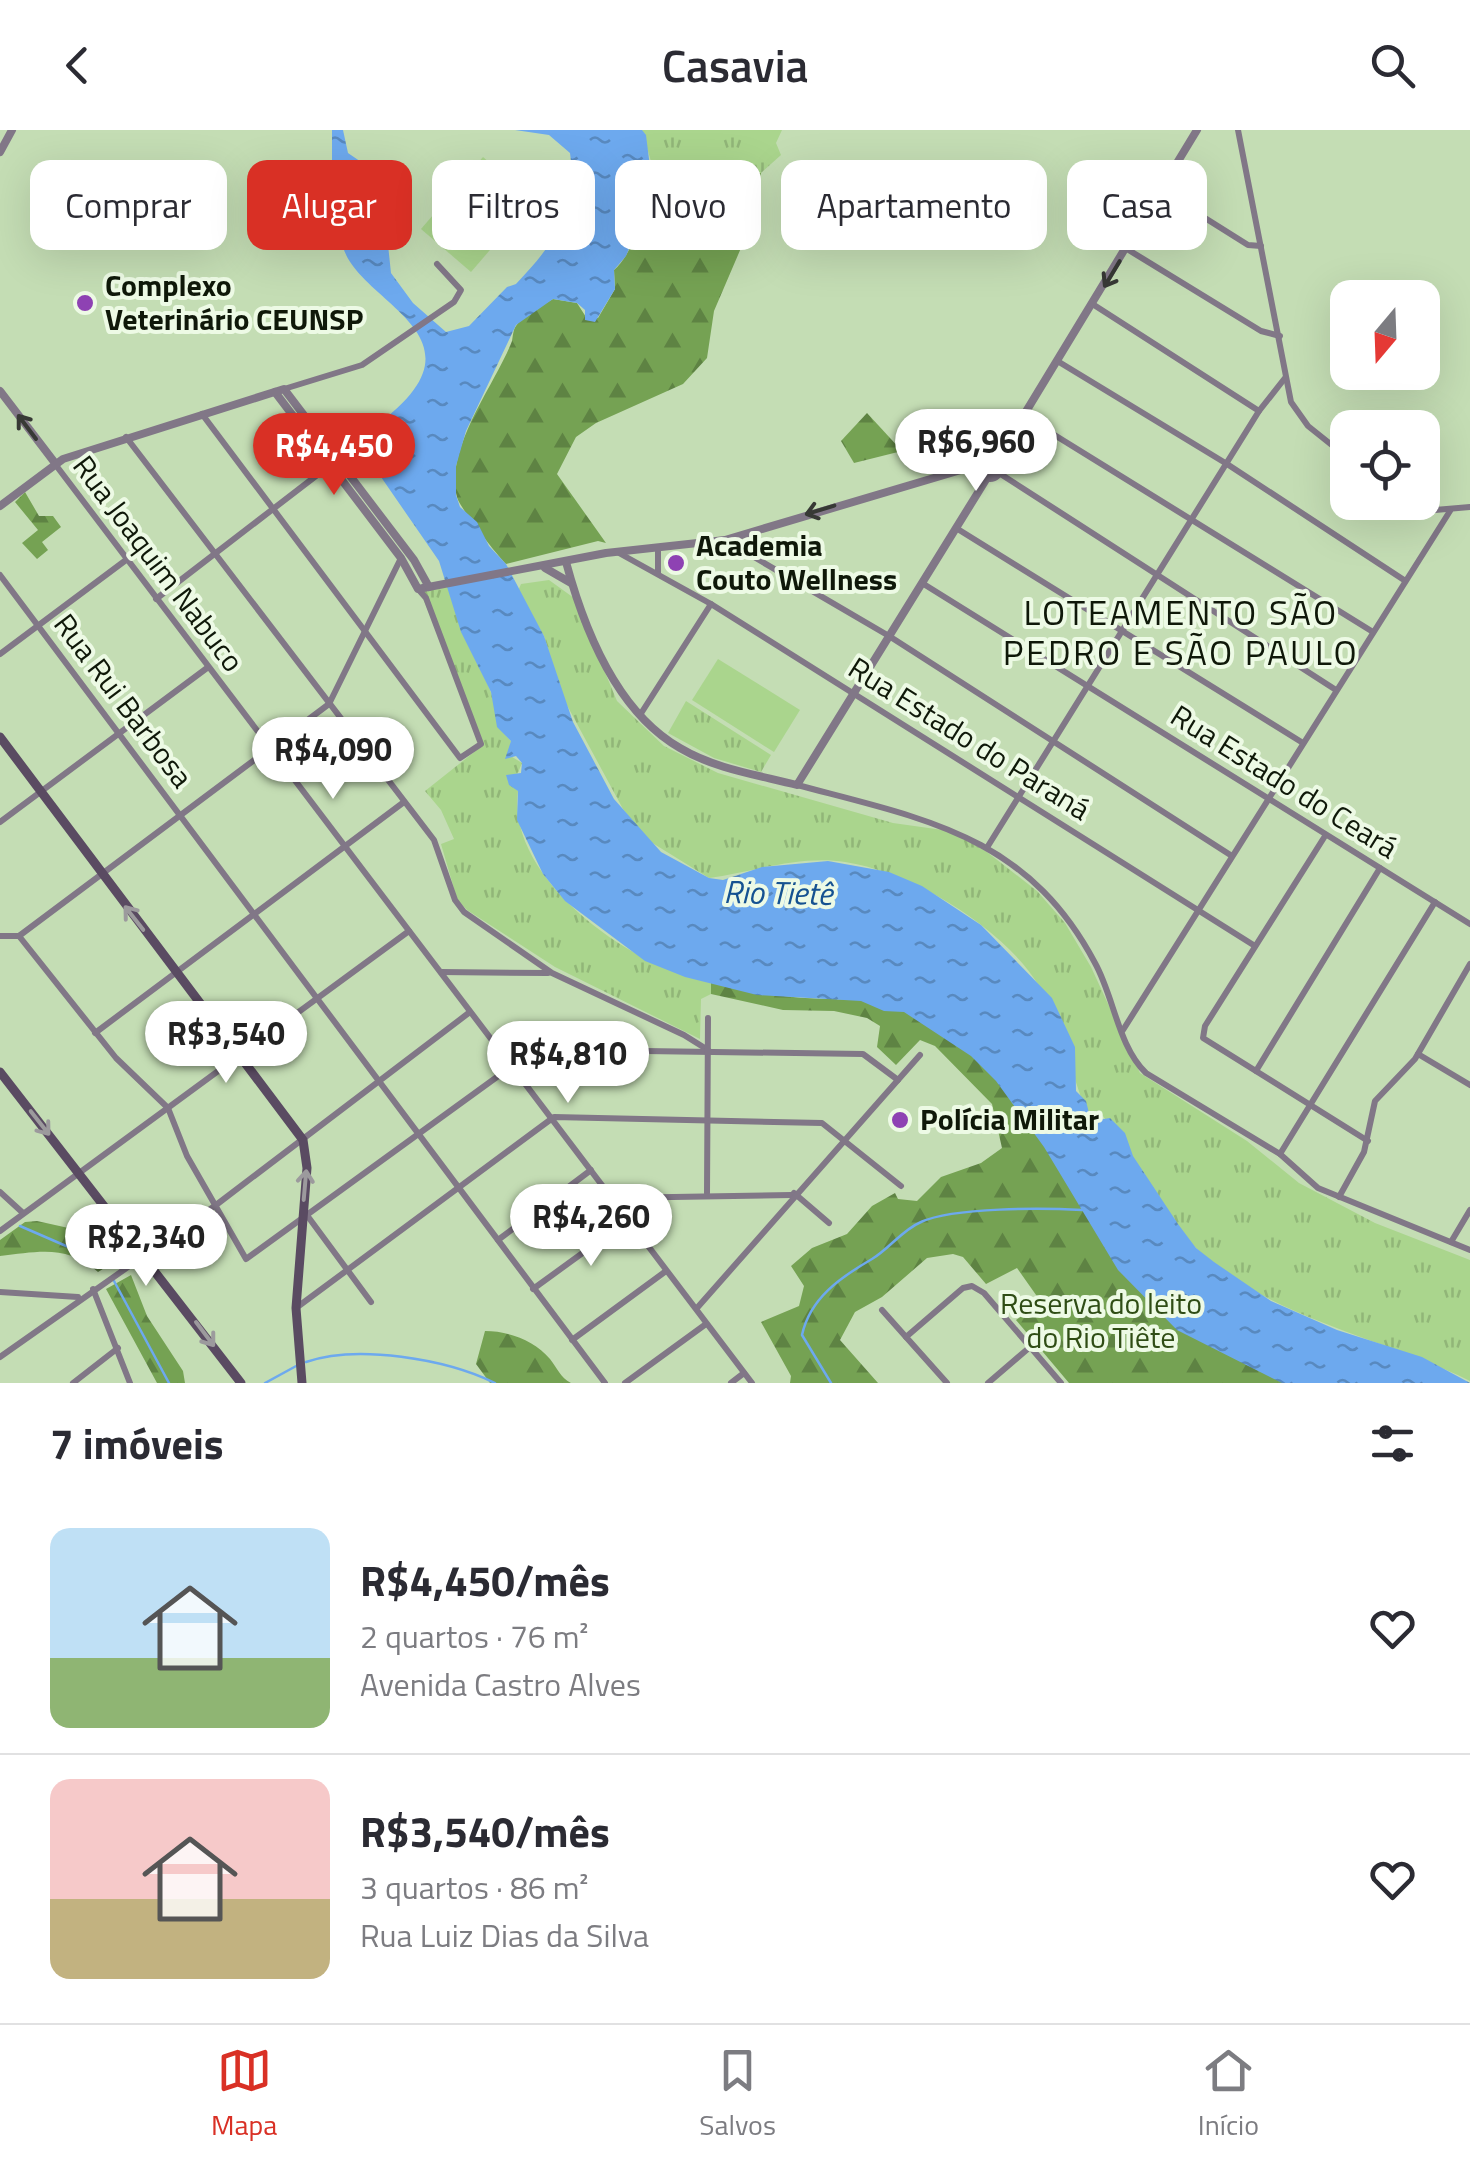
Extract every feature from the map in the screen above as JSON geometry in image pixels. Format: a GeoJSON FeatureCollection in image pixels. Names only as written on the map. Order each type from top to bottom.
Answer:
{"type":"FeatureCollection","features":[{"type":"Feature","properties":{"kind":"main road"},"geometry":{"type":"LineString","coordinates":[[0,737],[304,1140],[305,1220],[296,1308],[302,1383]]}},
{"type":"Feature","properties":{"kind":"main road"},"geometry":{"type":"LineString","coordinates":[[0,1072],[242,1383]]}},
{"type":"Feature","properties":{"kind":"street"},"geometry":{"type":"LineString","coordinates":[[0,152],[12,130]]}},
{"type":"Feature","properties":{"kind":"street"},"geometry":{"type":"LineString","coordinates":[[1180,160],[1198,130]]}},
{"type":"Feature","properties":{"kind":"street"},"geometry":{"type":"LineString","coordinates":[[1238,130],[1292,402],[1308,426],[1330,444]]}},
{"type":"Feature","properties":{"kind":"street"},"geometry":{"type":"LineString","coordinates":[[1207,219],[1248,245],[1260,246]]}},
{"type":"Feature","properties":{"kind":"street"},"geometry":{"type":"LineString","coordinates":[[996,461],[1027,418],[1126,250]]}},
{"type":"Feature","properties":{"kind":"street"},"geometry":{"type":"LineString","coordinates":[[1129,250],[1261,331],[1280,336]]}},
{"type":"Feature","properties":{"kind":"street"},"geometry":{"type":"LineString","coordinates":[[0,506],[54,463],[362,365],[436,315],[461,290],[437,264]]}},
{"type":"Feature","properties":{"kind":"street"},"geometry":{"type":"LineString","coordinates":[[1094,305],[1260,411]]}},
{"type":"Feature","properties":{"kind":"street"},"geometry":{"type":"LineString","coordinates":[[1060,362],[1228,464],[1404,580]]}},
{"type":"Feature","properties":{"kind":"street"},"geometry":{"type":"LineString","coordinates":[[988,846],[1260,411],[1286,378]]}},
{"type":"Feature","properties":{"kind":"street"},"geometry":{"type":"LineString","coordinates":[[280,390],[429,587]]}},
{"type":"Feature","properties":{"kind":"street","name":"Rua Joaquim Nabuco"},"geometry":{"type":"LineString","coordinates":[[0,392],[343,847],[554,1117],[752,1383]]}},
{"type":"Feature","properties":{"kind":"street"},"geometry":{"type":"LineString","coordinates":[[202,414],[460,758],[482,744],[426,598],[335,462]]}},
{"type":"Feature","properties":{"kind":"street"},"geometry":{"type":"LineString","coordinates":[[1027,418],[1373,632]]}},
{"type":"Feature","properties":{"kind":"street"},"geometry":{"type":"LineString","coordinates":[[126,438],[438,846],[459,907],[552,972],[684,1034],[708,1050]]}},
{"type":"Feature","properties":{"kind":"street"},"geometry":{"type":"LineString","coordinates":[[418,590],[563,562],[725,540],[981,464],[989,458],[996,461]]}},
{"type":"Feature","properties":{"kind":"street"},"geometry":{"type":"LineString","coordinates":[[996,461],[999,472],[1336,690]]}},
{"type":"Feature","properties":{"kind":"street"},"geometry":{"type":"LineString","coordinates":[[156,599],[335,462]]}},
{"type":"Feature","properties":{"kind":"street"},"geometry":{"type":"LineString","coordinates":[[981,464],[987,478]]}},
{"type":"Feature","properties":{"kind":"street"},"geometry":{"type":"LineString","coordinates":[[797,784],[987,478],[999,472]]}},
{"type":"Feature","properties":{"kind":"street"},"geometry":{"type":"LineString","coordinates":[[1440,509],[1470,508]]}},
{"type":"Feature","properties":{"kind":"street"},"geometry":{"type":"LineString","coordinates":[[1123,1031],[1450,511]]}},
{"type":"Feature","properties":{"kind":"street"},"geometry":{"type":"LineString","coordinates":[[956,528],[1303,743]]}},
{"type":"Feature","properties":{"kind":"street"},"geometry":{"type":"LineString","coordinates":[[725,540],[889,636],[1232,856]]}},
{"type":"Feature","properties":{"kind":"street"},"geometry":{"type":"LineString","coordinates":[[658,549],[658,573]]}},
{"type":"Feature","properties":{"kind":"street","name":"Rua Estado do Paraná"},"geometry":{"type":"LineString","coordinates":[[619,553],[711,604],[1255,946]]}},
{"type":"Feature","properties":{"kind":"street"},"geometry":{"type":"LineString","coordinates":[[0,936],[20,936],[329,704],[401,558]]}},
{"type":"Feature","properties":{"kind":"street"},"geometry":{"type":"LineString","coordinates":[[0,654],[126,560]]}},
{"type":"Feature","properties":{"kind":"street"},"geometry":{"type":"LineString","coordinates":[[561,574],[563,562]]}},
{"type":"Feature","properties":{"kind":"street"},"geometry":{"type":"LineString","coordinates":[[563,562],[612,674],[640,716],[678,748],[700,758],[952,828],[988,846],[1040,887],[1070,921],[1096,964],[1133,1058],[1146,1074],[1280,1154],[1318,1188],[1470,1250]]}},
{"type":"Feature","properties":{"kind":"street"},"geometry":{"type":"LineString","coordinates":[[541,566],[561,574],[578,590]]}},
{"type":"Feature","properties":{"kind":"street","name":"Rua Rui Barbosa"},"geometry":{"type":"LineString","coordinates":[[0,575],[605,1383]]}},
{"type":"Feature","properties":{"kind":"street","name":"Rua Estado do Ceará"},"geometry":{"type":"LineString","coordinates":[[922,583],[1470,922]]}},
{"type":"Feature","properties":{"kind":"street"},"geometry":{"type":"LineString","coordinates":[[426,598],[429,587]]}},
{"type":"Feature","properties":{"kind":"street"},"geometry":{"type":"LineString","coordinates":[[640,716],[711,604]]}},
{"type":"Feature","properties":{"kind":"street"},"geometry":{"type":"LineString","coordinates":[[0,822],[207,668]]}},
{"type":"Feature","properties":{"kind":"street"},"geometry":{"type":"LineString","coordinates":[[95,1033],[404,802]]}},
{"type":"Feature","properties":{"kind":"street"},"geometry":{"type":"LineString","coordinates":[[1326,836],[1205,1026],[1203,1038],[1368,1141]]}},
{"type":"Feature","properties":{"kind":"street"},"geometry":{"type":"LineString","coordinates":[[1256,1071],[1380,868]]}},
{"type":"Feature","properties":{"kind":"street"},"geometry":{"type":"LineString","coordinates":[[1280,1154],[1435,902]]}},
{"type":"Feature","properties":{"kind":"street"},"geometry":{"type":"LineString","coordinates":[[0,1231],[409,931]]}},
{"type":"Feature","properties":{"kind":"street"},"geometry":{"type":"LineString","coordinates":[[20,936],[95,1033],[168,1108],[246,1260],[512,1066]]}},
{"type":"Feature","properties":{"kind":"street"},"geometry":{"type":"LineString","coordinates":[[1339,1197],[1368,1141],[1375,1101],[1418,1054],[1470,964]]}},
{"type":"Feature","properties":{"kind":"street"},"geometry":{"type":"LineString","coordinates":[[440,972],[552,972]]}},
{"type":"Feature","properties":{"kind":"street"},"geometry":{"type":"LineString","coordinates":[[0,1357],[79,1298],[216,1206],[470,1012]]}},
{"type":"Feature","properties":{"kind":"street"},"geometry":{"type":"LineString","coordinates":[[707,1194],[708,1018]]}},
{"type":"Feature","properties":{"kind":"street"},"geometry":{"type":"LineString","coordinates":[[500,1048],[863,1054],[898,1080]]}},
{"type":"Feature","properties":{"kind":"street"},"geometry":{"type":"LineString","coordinates":[[1418,1054],[1470,1085]]}},
{"type":"Feature","properties":{"kind":"street"},"geometry":{"type":"LineString","coordinates":[[696,1308],[920,1055]]}},
{"type":"Feature","properties":{"kind":"street"},"geometry":{"type":"LineString","coordinates":[[296,1308],[554,1117],[822,1122],[901,1186]]}},
{"type":"Feature","properties":{"kind":"street"},"geometry":{"type":"LineString","coordinates":[[498,1240],[591,1170]]}},
{"type":"Feature","properties":{"kind":"street"},"geometry":{"type":"LineString","coordinates":[[0,1192],[24,1213]]}},
{"type":"Feature","properties":{"kind":"street"},"geometry":{"type":"LineString","coordinates":[[612,1198],[793,1194],[828,1223]]}},
{"type":"Feature","properties":{"kind":"street"},"geometry":{"type":"LineString","coordinates":[[1451,1242],[1470,1210]]}},
{"type":"Feature","properties":{"kind":"street"},"geometry":{"type":"LineString","coordinates":[[305,1220],[371,1302]]}},
{"type":"Feature","properties":{"kind":"street"},"geometry":{"type":"LineString","coordinates":[[533,1289],[628,1220]]}},
{"type":"Feature","properties":{"kind":"street"},"geometry":{"type":"LineString","coordinates":[[572,1340],[666,1271]]}},
{"type":"Feature","properties":{"kind":"street"},"geometry":{"type":"LineString","coordinates":[[906,1337],[962,1288],[972,1286],[984,1293],[1061,1383]]}},
{"type":"Feature","properties":{"kind":"street"},"geometry":{"type":"LineString","coordinates":[[92,1289],[130,1383]]}},
{"type":"Feature","properties":{"kind":"street"},"geometry":{"type":"LineString","coordinates":[[0,1292],[79,1298]]}},
{"type":"Feature","properties":{"kind":"street"},"geometry":{"type":"LineString","coordinates":[[882,1310],[947,1383]]}},
{"type":"Feature","properties":{"kind":"street"},"geometry":{"type":"LineString","coordinates":[[625,1383],[706,1324]]}},
{"type":"Feature","properties":{"kind":"street"},"geometry":{"type":"LineString","coordinates":[[988,1383],[1030,1347]]}},
{"type":"Feature","properties":{"kind":"street"},"geometry":{"type":"LineString","coordinates":[[73,1383],[118,1348]]}},
{"type":"Feature","properties":{"kind":"street"},"geometry":{"type":"LineString","coordinates":[[731,1383],[744,1373]]}},
{"type":"Feature","properties":{"kind":"green space"},"geometry":{"type":"Polygon","coordinates":[[[642,130],[782,130],[776,143],[781,155],[761,173],[761,160],[651,160],[642,130]]]}},
{"type":"Feature","properties":{"kind":"green space"},"geometry":{"type":"Polygon","coordinates":[[[432,216],[432,238],[421,229],[432,216]]]}},
{"type":"Feature","properties":{"kind":"green space"},"geometry":{"type":"Polygon","coordinates":[[[445,250],[490,250],[471,272],[445,250]]]}},
{"type":"Feature","properties":{"kind":"green space"},"geometry":{"type":"Polygon","coordinates":[[[740,250],[714,311],[707,358],[683,384],[596,423],[576,437],[557,474],[606,543],[598,541],[506,564],[457,497],[455,478],[464,438],[523,318],[553,299],[577,303],[586,317],[598,318],[615,289],[614,270],[628,252],[740,250]]]}},
{"type":"Feature","properties":{"kind":"green space"},"geometry":{"type":"Polygon","coordinates":[[[867,413],[902,451],[854,463],[841,441],[867,413]]]}},
{"type":"Feature","properties":{"kind":"green space"},"geometry":{"type":"Polygon","coordinates":[[[25,492],[39,516],[53,516],[61,527],[42,542],[48,550],[37,559],[22,543],[38,530],[15,502],[25,492]]]}},
{"type":"Feature","properties":{"kind":"green space"},"geometry":{"type":"Polygon","coordinates":[[[549,580],[574,598],[617,701],[664,746],[718,773],[893,823],[950,831],[987,852],[1037,891],[1065,923],[1091,967],[1140,1073],[1247,1141],[1299,1183],[1375,1223],[1470,1260],[1470,1381],[1291,1309],[1256,1292],[1196,1248],[1158,1201],[1103,1116],[1091,1122],[1055,1018],[1039,986],[1003,944],[954,906],[899,877],[828,860],[794,862],[709,878],[646,839],[623,809],[562,696],[544,636],[518,591],[521,584],[549,580]]]}},
{"type":"Feature","properties":{"kind":"green space"},"geometry":{"type":"Polygon","coordinates":[[[447,584],[490,690],[499,723],[511,741],[509,755],[522,763],[513,785],[518,791],[520,824],[532,856],[553,887],[613,939],[647,959],[711,981],[711,994],[701,999],[700,1039],[555,967],[467,910],[457,899],[441,844],[454,839],[441,810],[425,791],[483,745],[419,589],[447,584]]]}},
{"type":"Feature","properties":{"kind":"green space"},"geometry":{"type":"Polygon","coordinates":[[[718,659],[800,710],[774,752],[692,700],[718,659]]]}},
{"type":"Feature","properties":{"kind":"green space"},"geometry":{"type":"Polygon","coordinates":[[[686,701],[771,755],[761,772],[714,758],[668,733],[686,701]]]}},
{"type":"Feature","properties":{"kind":"green space","name":"Reserva do leito do Rio Tiête"},"geometry":{"type":"Polygon","coordinates":[[[711,981],[812,999],[915,995],[1318,1383],[1069,1383],[1016,1320],[1041,1302],[1017,1268],[986,1284],[963,1257],[953,1254],[927,1258],[882,1297],[855,1312],[840,1340],[878,1383],[790,1383],[791,1376],[761,1322],[799,1306],[804,1286],[791,1266],[812,1248],[847,1234],[872,1206],[895,1193],[898,1199],[917,1201],[941,1177],[981,1163],[1002,1148],[992,1104],[935,1046],[920,1040],[896,1065],[877,1047],[880,1026],[867,1018],[834,1011],[783,1010],[711,994],[711,981]]]}},
{"type":"Feature","properties":{"kind":"green space"},"geometry":{"type":"Polygon","coordinates":[[[25,1222],[73,1229],[111,1264],[98,1272],[75,1257],[52,1252],[0,1256],[0,1240],[25,1222]]]}},
{"type":"Feature","properties":{"kind":"green space"},"geometry":{"type":"Polygon","coordinates":[[[131,1275],[147,1316],[183,1371],[185,1383],[157,1383],[106,1289],[131,1275]]]}},
{"type":"Feature","properties":{"kind":"green space"},"geometry":{"type":"Polygon","coordinates":[[[485,1331],[528,1342],[544,1352],[571,1383],[490,1383],[476,1364],[485,1331]]]}},
{"type":"Feature","properties":{"kind":"water"},"geometry":{"type":"Polygon","coordinates":[[[332,130],[343,130],[348,153],[358,160],[332,160],[332,130]]]}},
{"type":"Feature","properties":{"kind":"water","name":"Rio Tietê"},"geometry":{"type":"Polygon","coordinates":[[[515,130],[642,130],[649,160],[615,160],[615,250],[628,250],[614,270],[615,289],[595,322],[585,320],[585,310],[577,303],[553,299],[516,325],[466,431],[456,466],[460,507],[477,522],[489,546],[506,564],[544,636],[573,722],[614,799],[661,852],[709,878],[723,880],[762,867],[828,861],[889,872],[922,886],[981,925],[1052,998],[1075,1047],[1076,1091],[1086,1101],[1091,1121],[1110,1118],[1125,1133],[1133,1156],[1196,1248],[1271,1301],[1337,1330],[1422,1357],[1470,1383],[1282,1383],[1177,1330],[1118,1270],[1044,1147],[996,1081],[971,1056],[904,1012],[884,1011],[861,1001],[757,995],[685,977],[645,961],[565,901],[543,874],[517,820],[518,791],[509,785],[506,775],[521,773],[522,763],[516,756],[505,759],[511,741],[497,727],[491,692],[461,632],[439,561],[381,477],[371,449],[372,428],[412,392],[425,362],[420,337],[356,270],[345,250],[389,250],[391,273],[413,303],[446,332],[469,326],[507,287],[516,284],[545,250],[595,250],[595,160],[571,160],[570,153],[549,135],[515,130]]]}},
{"type":"Feature","properties":{"kind":"waterway"},"geometry":{"type":"LineString","coordinates":[[831,1383],[802,1335],[812,1310],[828,1290],[908,1230],[936,1217],[976,1211],[1082,1210]]}},
{"type":"Feature","properties":{"kind":"waterway"},"geometry":{"type":"LineString","coordinates":[[20,1226],[73,1249],[99,1267]]}},
{"type":"Feature","properties":{"kind":"waterway"},"geometry":{"type":"LineString","coordinates":[[114,1281],[169,1383]]}},
{"type":"Feature","properties":{"kind":"waterway"},"geometry":{"type":"LineString","coordinates":[[306,1362],[375,1354],[452,1367],[495,1383]]}},
{"type":"Feature","properties":{"kind":"waterway"},"geometry":{"type":"LineString","coordinates":[[265,1383],[298,1365]]}},
{"type":"Feature","properties":{"kind":"place","name":"Complexo Veterinário CEUNSP"},"geometry":{"type":"Point","coordinates":[85,303]}},
{"type":"Feature","properties":{"kind":"place","name":"Academia Couto Wellness"},"geometry":{"type":"Point","coordinates":[676,563]}},
{"type":"Feature","properties":{"kind":"place","name":"Polícia Militar"},"geometry":{"type":"Point","coordinates":[900,1120]}},
{"type":"Feature","properties":{"kind":"district","name":"LOTEAMENTO SÃO PEDRO E SÃO PAULO"},"geometry":{"type":"Point","coordinates":[1181,633]}}]}
